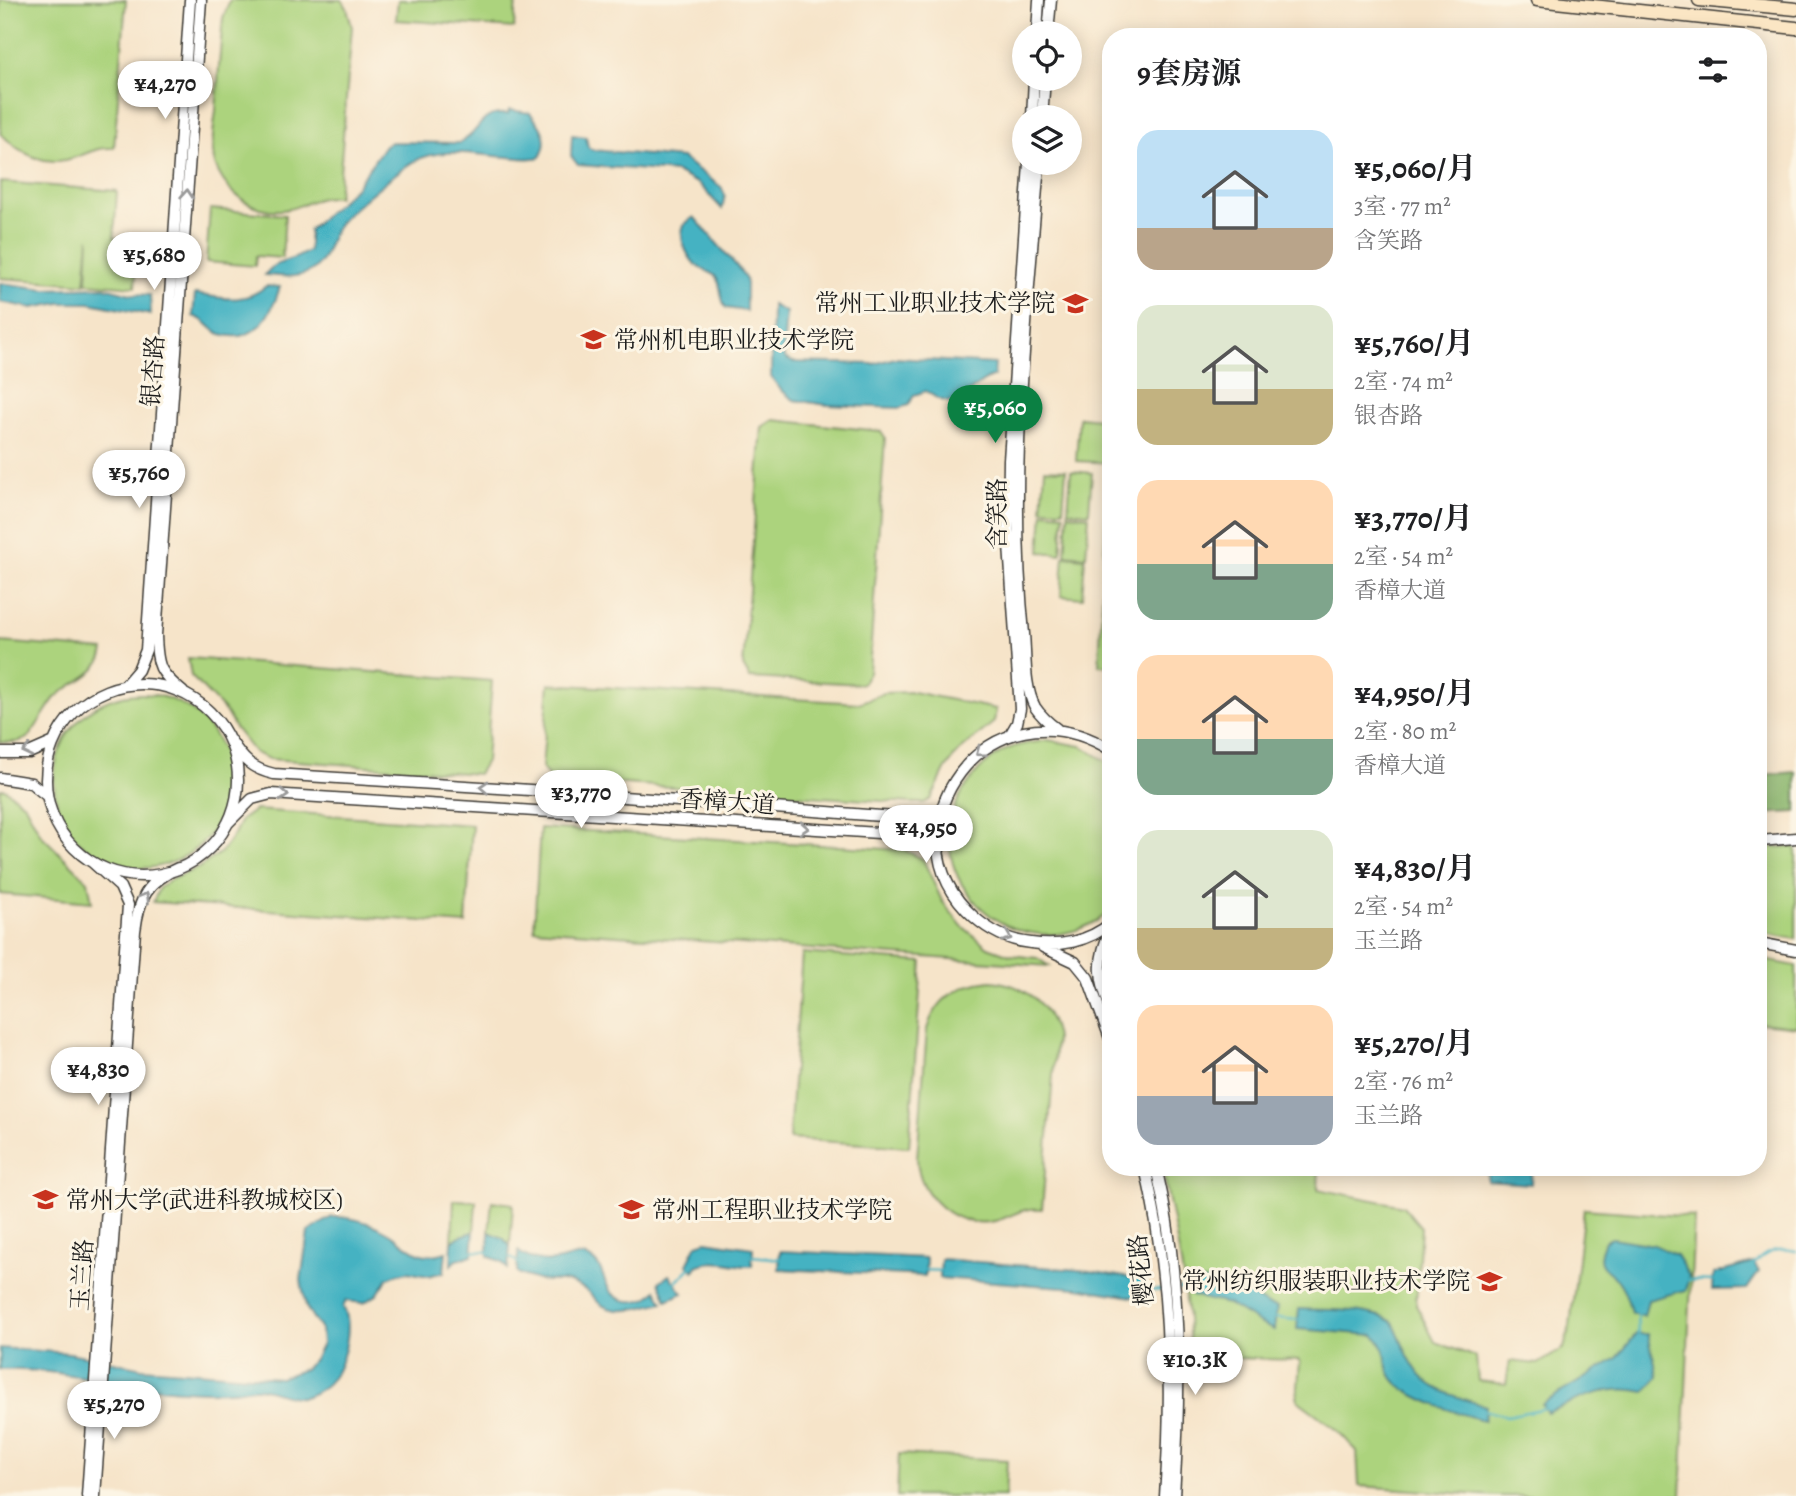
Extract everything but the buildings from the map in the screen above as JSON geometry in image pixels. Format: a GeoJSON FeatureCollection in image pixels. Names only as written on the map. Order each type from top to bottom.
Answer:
{"type":"FeatureCollection","features":[{"type":"Feature","properties":{"kind":"main road"},"geometry":{"type":"LineString","coordinates":[[1536,0],[1796,28]]}},
{"type":"Feature","properties":{"kind":"main road"},"geometry":{"type":"LineString","coordinates":[[1699,0],[1796,9]]}},
{"type":"Feature","properties":{"kind":"street","name":"银杏路"},"geometry":{"type":"LineString","coordinates":[[126,684],[138,670],[146,650],[190,0]]}},
{"type":"Feature","properties":{"kind":"street","name":"银杏路"},"geometry":{"type":"LineString","coordinates":[[183,692],[163,676],[157,657],[156,635],[201,0]]}},
{"type":"Feature","properties":{"kind":"street"},"geometry":{"type":"LineString","coordinates":[[1038,21],[1039,0]]}},
{"type":"Feature","properties":{"kind":"street"},"geometry":{"type":"LineString","coordinates":[[1049,21],[1051,0]]}},
{"type":"Feature","properties":{"kind":"street","name":"含笑路"},"geometry":{"type":"LineString","coordinates":[[1010,735],[1017,723],[1020,709],[1009,502],[1028,175]]}},
{"type":"Feature","properties":{"kind":"street","name":"含笑路"},"geometry":{"type":"LineString","coordinates":[[1038,175],[1019,429],[1019,587],[1029,686],[1034,706],[1057,730]]}},
{"type":"Feature","properties":{"kind":"street"},"geometry":{"type":"LineString","coordinates":[[126,684],[155,684],[183,692],[203,705],[219,721],[231,741],[239,784],[236,803],[227,824],[215,843],[198,858],[158,874],[122,873],[92,862],[68,841],[59,828],[47,796],[46,766],[61,726],[79,707],[101,692],[126,684]]}},
{"type":"Feature","properties":{"kind":"street"},"geometry":{"type":"LineString","coordinates":[[1102,744],[1057,730],[1035,729],[1010,735],[986,747],[971,759],[951,785],[938,828],[939,850],[945,876],[967,911],[992,930],[1021,942],[1046,945],[1074,941],[1102,929]]}},
{"type":"Feature","properties":{"kind":"street","name":"香樟大道"},"geometry":{"type":"LineString","coordinates":[[231,741],[244,762],[259,771],[274,774],[908,818],[927,817],[942,810]]}},
{"type":"Feature","properties":{"kind":"street"},"geometry":{"type":"LineString","coordinates":[[0,752],[29,753],[54,742]]}},
{"type":"Feature","properties":{"kind":"street"},"geometry":{"type":"LineString","coordinates":[[0,778],[31,783],[47,796]]}},
{"type":"Feature","properties":{"kind":"street","name":"香樟大道"},"geometry":{"type":"LineString","coordinates":[[227,824],[252,799],[271,794],[910,835],[939,850]]}},
{"type":"Feature","properties":{"kind":"street"},"geometry":{"type":"LineString","coordinates":[[1767,840],[1796,838]]}},
{"type":"Feature","properties":{"kind":"street","name":"玉兰路"},"geometry":{"type":"LineString","coordinates":[[92,862],[120,887],[128,905],[99,1383],[95,1496]]}},
{"type":"Feature","properties":{"kind":"street","name":"玉兰路"},"geometry":{"type":"LineString","coordinates":[[101,1354],[138,908],[146,892],[159,877],[178,868]]}},
{"type":"Feature","properties":{"kind":"street"},"geometry":{"type":"LineString","coordinates":[[1034,944],[1075,962],[1088,978],[1102,1016]]}},
{"type":"Feature","properties":{"kind":"street"},"geometry":{"type":"LineString","coordinates":[[1767,945],[1796,950]]}},
{"type":"Feature","properties":{"kind":"street"},"geometry":{"type":"LineString","coordinates":[[1102,949],[1099,964],[1102,985]]}},
{"type":"Feature","properties":{"kind":"street","name":"樱花路"},"geometry":{"type":"LineString","coordinates":[[1147,1176],[1169,1278]]}},
{"type":"Feature","properties":{"kind":"street","name":"樱花路"},"geometry":{"type":"LineString","coordinates":[[1157,1176],[1179,1380],[1174,1496]]}},
{"type":"Feature","properties":{"kind":"street","name":"樱花路"},"geometry":{"type":"LineString","coordinates":[[1165,1496],[1171,1299]]}},
{"type":"Feature","properties":{"kind":"street","name":"玉兰路"},"geometry":{"type":"LineString","coordinates":[[87,1496],[99,1383]]}},
{"type":"Feature","properties":{"kind":"green space"},"geometry":{"type":"Polygon","coordinates":[[[0,0],[126,0],[114,148],[98,149],[65,160],[45,160],[35,158],[17,148],[1,134],[0,0]]]}},
{"type":"Feature","properties":{"kind":"green space"},"geometry":{"type":"Polygon","coordinates":[[[230,0],[342,0],[347,8],[352,27],[338,197],[328,197],[289,209],[270,210],[252,205],[236,195],[223,181],[215,164],[213,137],[223,18],[230,0]]]}},
{"type":"Feature","properties":{"kind":"green space"},"geometry":{"type":"Polygon","coordinates":[[[398,0],[516,0],[514,28],[396,20],[398,0]]]}},
{"type":"Feature","properties":{"kind":"green space"},"geometry":{"type":"Polygon","coordinates":[[[0,182],[117,191],[114,238],[139,240],[135,287],[87,283],[89,237],[85,284],[0,278],[0,182]]]}},
{"type":"Feature","properties":{"kind":"green space"},"geometry":{"type":"Polygon","coordinates":[[[210,209],[285,215],[282,258],[256,256],[255,266],[206,262],[210,209]]]}},
{"type":"Feature","properties":{"kind":"green space"},"geometry":{"type":"Polygon","coordinates":[[[1079,417],[1102,419],[1102,462],[1076,461],[1079,417]]]}},
{"type":"Feature","properties":{"kind":"green space"},"geometry":{"type":"Polygon","coordinates":[[[773,420],[880,431],[885,438],[869,673],[862,684],[750,678],[743,666],[762,427],[773,420]]]}},
{"type":"Feature","properties":{"kind":"green space"},"geometry":{"type":"Polygon","coordinates":[[[1045,469],[1066,470],[1063,510],[1042,509],[1045,469]]]}},
{"type":"Feature","properties":{"kind":"green space"},"geometry":{"type":"Polygon","coordinates":[[[1071,471],[1092,473],[1089,513],[1068,511],[1071,471]]]}},
{"type":"Feature","properties":{"kind":"green space"},"geometry":{"type":"Polygon","coordinates":[[[1043,512],[1064,514],[1061,554],[1040,552],[1043,512]]]}},
{"type":"Feature","properties":{"kind":"green space"},"geometry":{"type":"Polygon","coordinates":[[[1068,514],[1089,516],[1086,556],[1065,554],[1068,514]]]}},
{"type":"Feature","properties":{"kind":"green space"},"geometry":{"type":"Polygon","coordinates":[[[1064,556],[1085,558],[1082,598],[1061,596],[1064,556]]]}},
{"type":"Feature","properties":{"kind":"green space"},"geometry":{"type":"Polygon","coordinates":[[[1102,602],[1102,665],[1099,665],[1102,602]]]}},
{"type":"Feature","properties":{"kind":"green space"},"geometry":{"type":"Polygon","coordinates":[[[0,642],[104,650],[97,666],[91,672],[55,698],[27,738],[17,742],[0,742],[0,642]]]}},
{"type":"Feature","properties":{"kind":"green space"},"geometry":{"type":"Polygon","coordinates":[[[188,658],[492,681],[486,761],[478,774],[269,759],[255,753],[225,711],[191,676],[188,658]]]}},
{"type":"Feature","properties":{"kind":"green space"},"geometry":{"type":"Polygon","coordinates":[[[549,684],[859,703],[884,693],[913,692],[996,709],[994,722],[957,753],[931,799],[924,803],[912,803],[550,779],[542,768],[549,684]]]}},
{"type":"Feature","properties":{"kind":"green space"},"geometry":{"type":"Polygon","coordinates":[[[141,694],[174,701],[203,719],[221,748],[228,781],[221,814],[203,843],[174,861],[141,868],[108,861],[79,843],[61,814],[54,781],[61,748],[79,719],[108,701],[141,694]]]}},
{"type":"Feature","properties":{"kind":"green space"},"geometry":{"type":"Polygon","coordinates":[[[1048,740],[1081,746],[1102,759],[1102,916],[1075,930],[1039,934],[1006,925],[978,905],[959,878],[950,846],[954,811],[973,777],[992,758],[1024,744],[1048,740]]]}},
{"type":"Feature","properties":{"kind":"green space"},"geometry":{"type":"Polygon","coordinates":[[[1796,772],[1796,812],[1767,814],[1767,774],[1796,772]]]}},
{"type":"Feature","properties":{"kind":"green space"},"geometry":{"type":"Polygon","coordinates":[[[0,789],[5,789],[25,805],[41,835],[88,881],[92,902],[0,894],[0,789]]]}},
{"type":"Feature","properties":{"kind":"green space"},"geometry":{"type":"Polygon","coordinates":[[[255,810],[472,825],[466,924],[153,902],[159,888],[200,867],[221,852],[241,820],[255,810]]]}},
{"type":"Feature","properties":{"kind":"green space"},"geometry":{"type":"Polygon","coordinates":[[[540,828],[904,850],[923,859],[942,901],[962,926],[988,947],[1010,955],[1037,958],[1049,966],[534,929],[540,828]]]}},
{"type":"Feature","properties":{"kind":"green space"},"geometry":{"type":"Polygon","coordinates":[[[1796,846],[1796,939],[1767,934],[1767,848],[1796,846]]]}},
{"type":"Feature","properties":{"kind":"green space"},"geometry":{"type":"Polygon","coordinates":[[[802,953],[922,962],[909,1147],[789,1139],[802,953]]]}},
{"type":"Feature","properties":{"kind":"green space"},"geometry":{"type":"Polygon","coordinates":[[[1767,961],[1796,966],[1796,1027],[1767,1024],[1767,961]]]}},
{"type":"Feature","properties":{"kind":"green space"},"geometry":{"type":"Polygon","coordinates":[[[991,981],[1014,986],[1034,998],[1048,1016],[1056,1039],[1042,1209],[1028,1209],[995,1221],[980,1222],[953,1215],[932,1197],[924,1186],[917,1158],[927,1029],[931,1018],[943,1001],[959,989],[991,981]]]}},
{"type":"Feature","properties":{"kind":"green space"},"geometry":{"type":"Polygon","coordinates":[[[1164,1176],[1319,1176],[1318,1189],[1403,1206],[1421,1227],[1416,1305],[1435,1342],[1476,1357],[1478,1381],[1506,1384],[1510,1361],[1538,1364],[1564,1348],[1570,1326],[1584,1209],[1694,1217],[1681,1496],[1496,1496],[1359,1486],[1357,1451],[1336,1429],[1297,1400],[1300,1360],[1190,1357],[1184,1285],[1164,1176]]]}},
{"type":"Feature","properties":{"kind":"green space"},"geometry":{"type":"Polygon","coordinates":[[[454,1200],[476,1201],[474,1232],[460,1236],[452,1242],[454,1200]]]}},
{"type":"Feature","properties":{"kind":"green space"},"geometry":{"type":"Polygon","coordinates":[[[492,1201],[513,1204],[510,1246],[503,1238],[489,1232],[492,1201]]]}},
{"type":"Feature","properties":{"kind":"green space"},"geometry":{"type":"Polygon","coordinates":[[[899,1454],[1007,1460],[1005,1496],[897,1496],[899,1454]]]}},
{"type":"Feature","properties":{"kind":"water"},"geometry":{"type":"Polygon","coordinates":[[[509,110],[530,113],[538,123],[545,139],[540,157],[447,153],[424,157],[386,181],[342,220],[315,268],[302,275],[265,275],[274,266],[309,250],[309,230],[356,187],[385,145],[391,142],[459,143],[467,139],[485,119],[498,114],[508,114],[509,110]]]}},
{"type":"Feature","properties":{"kind":"water"},"geometry":{"type":"Polygon","coordinates":[[[572,135],[586,137],[588,147],[593,150],[682,158],[721,187],[725,195],[722,209],[699,184],[676,172],[578,165],[571,156],[572,135]]]}},
{"type":"Feature","properties":{"kind":"water"},"geometry":{"type":"Polygon","coordinates":[[[694,217],[746,280],[746,311],[726,308],[715,276],[696,265],[688,254],[682,235],[685,224],[694,217]]]}},
{"type":"Feature","properties":{"kind":"water"},"geometry":{"type":"Polygon","coordinates":[[[0,283],[46,289],[104,287],[131,294],[150,295],[151,315],[90,303],[60,303],[32,308],[0,302],[0,283]]]}},
{"type":"Feature","properties":{"kind":"water"},"geometry":{"type":"Polygon","coordinates":[[[266,286],[280,287],[267,317],[253,331],[233,336],[221,334],[193,316],[195,294],[241,298],[266,286]]]}},
{"type":"Feature","properties":{"kind":"water"},"geometry":{"type":"Polygon","coordinates":[[[772,305],[786,312],[783,354],[793,362],[874,364],[895,358],[995,364],[994,376],[955,401],[938,399],[926,391],[914,395],[909,405],[899,408],[827,405],[794,400],[781,390],[771,377],[772,305]]]}},
{"type":"Feature","properties":{"kind":"water"},"geometry":{"type":"Polygon","coordinates":[[[1487,1176],[1531,1176],[1531,1184],[1487,1181],[1487,1176]]]}},
{"type":"Feature","properties":{"kind":"water"},"geometry":{"type":"Polygon","coordinates":[[[332,1217],[355,1219],[378,1227],[422,1254],[446,1252],[444,1272],[428,1276],[408,1272],[398,1274],[388,1278],[377,1295],[363,1303],[346,1301],[343,1307],[347,1316],[348,1333],[343,1357],[333,1378],[315,1393],[301,1397],[255,1388],[229,1391],[181,1390],[50,1372],[0,1370],[0,1348],[70,1353],[142,1368],[280,1378],[305,1369],[322,1344],[321,1330],[306,1307],[301,1280],[308,1232],[332,1217]]]}},
{"type":"Feature","properties":{"kind":"water"},"geometry":{"type":"Polygon","coordinates":[[[474,1232],[472,1255],[451,1265],[452,1242],[460,1236],[474,1232]]]}},
{"type":"Feature","properties":{"kind":"water"},"geometry":{"type":"Polygon","coordinates":[[[489,1232],[503,1238],[510,1246],[508,1269],[502,1262],[488,1256],[489,1232]]]}},
{"type":"Feature","properties":{"kind":"water"},"geometry":{"type":"Polygon","coordinates":[[[1612,1238],[1654,1245],[1676,1255],[1689,1276],[1686,1290],[1648,1300],[1644,1316],[1631,1313],[1621,1285],[1601,1264],[1601,1251],[1605,1241],[1612,1238]]]}},
{"type":"Feature","properties":{"kind":"water"},"geometry":{"type":"Polygon","coordinates":[[[706,1241],[753,1248],[752,1266],[711,1262],[697,1266],[694,1271],[687,1264],[697,1244],[706,1241]]]}},
{"type":"Feature","properties":{"kind":"water"},"geometry":{"type":"Polygon","coordinates":[[[518,1251],[527,1257],[543,1261],[587,1257],[600,1268],[612,1293],[622,1300],[641,1300],[656,1290],[663,1302],[630,1310],[605,1307],[572,1283],[538,1280],[517,1273],[518,1251]]]}},
{"type":"Feature","properties":{"kind":"water"},"geometry":{"type":"Polygon","coordinates":[[[780,1251],[926,1258],[925,1276],[779,1269],[780,1251]]]}},
{"type":"Feature","properties":{"kind":"water"},"geometry":{"type":"Polygon","coordinates":[[[941,1259],[1090,1271],[1143,1280],[1145,1299],[1077,1288],[940,1278],[941,1259]]]}},
{"type":"Feature","properties":{"kind":"water"},"geometry":{"type":"Polygon","coordinates":[[[1754,1263],[1759,1272],[1747,1289],[1712,1290],[1713,1274],[1754,1263]]]}},
{"type":"Feature","properties":{"kind":"water"},"geometry":{"type":"Polygon","coordinates":[[[669,1275],[683,1293],[667,1300],[659,1282],[669,1275]]]}},
{"type":"Feature","properties":{"kind":"water"},"geometry":{"type":"Polygon","coordinates":[[[1190,1280],[1233,1286],[1247,1291],[1263,1303],[1277,1307],[1274,1330],[1228,1304],[1192,1296],[1190,1280]]]}},
{"type":"Feature","properties":{"kind":"water"},"geometry":{"type":"Polygon","coordinates":[[[1299,1309],[1359,1312],[1393,1322],[1409,1358],[1425,1380],[1448,1393],[1486,1406],[1484,1420],[1436,1405],[1401,1387],[1391,1375],[1382,1346],[1374,1335],[1297,1329],[1299,1309]]]}},
{"type":"Feature","properties":{"kind":"water"},"geometry":{"type":"Polygon","coordinates":[[[1636,1334],[1648,1334],[1658,1377],[1645,1392],[1607,1391],[1547,1413],[1542,1404],[1617,1358],[1636,1334]]]}},
{"type":"Feature","properties":{"kind":"waterway"},"geometry":{"type":"LineString","coordinates":[[472,1251],[490,1252]]}},
{"type":"Feature","properties":{"kind":"waterway"},"geometry":{"type":"LineString","coordinates":[[1753,1265],[1772,1251],[1796,1251]]}},
{"type":"Feature","properties":{"kind":"waterway"},"geometry":{"type":"LineString","coordinates":[[507,1256],[519,1263]]}},
{"type":"Feature","properties":{"kind":"waterway"},"geometry":{"type":"LineString","coordinates":[[751,1256],[782,1259]]}},
{"type":"Feature","properties":{"kind":"waterway"},"geometry":{"type":"LineString","coordinates":[[674,1284],[691,1267]]}},
{"type":"Feature","properties":{"kind":"waterway"},"geometry":{"type":"LineString","coordinates":[[922,1270],[943,1271]]}},
{"type":"Feature","properties":{"kind":"waterway"},"geometry":{"type":"LineString","coordinates":[[1684,1280],[1713,1281]]}},
{"type":"Feature","properties":{"kind":"waterway"},"geometry":{"type":"LineString","coordinates":[[1179,1289],[1194,1288]]}},
{"type":"Feature","properties":{"kind":"waterway"},"geometry":{"type":"LineString","coordinates":[[1141,1291],[1162,1290]]}},
{"type":"Feature","properties":{"kind":"waterway"},"geometry":{"type":"LineString","coordinates":[[1637,1311],[1638,1336]]}},
{"type":"Feature","properties":{"kind":"waterway"},"geometry":{"type":"LineString","coordinates":[[1275,1318],[1299,1320]]}},
{"type":"Feature","properties":{"kind":"waterway"},"geometry":{"type":"LineString","coordinates":[[1484,1410],[1507,1416],[1546,1408]]}},
{"type":"Feature","properties":{"kind":"place","name":"常州工业职业技术学院"},"geometry":{"type":"Point","coordinates":[1075,303]}},
{"type":"Feature","properties":{"kind":"place","name":"常州机电职业技术学院"},"geometry":{"type":"Point","coordinates":[594,340]}},
{"type":"Feature","properties":{"kind":"place","name":"常州大学(武进科教城校区)"},"geometry":{"type":"Point","coordinates":[46,1200]}},
{"type":"Feature","properties":{"kind":"place","name":"常州工程职业技术学院"},"geometry":{"type":"Point","coordinates":[632,1210]}},
{"type":"Feature","properties":{"kind":"place","name":"常州纺织服装职业技术学院"},"geometry":{"type":"Point","coordinates":[1490,1281]}}]}
